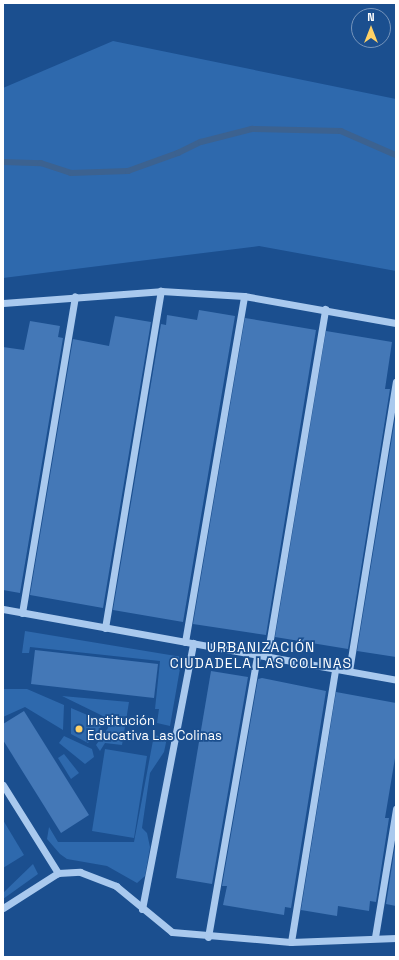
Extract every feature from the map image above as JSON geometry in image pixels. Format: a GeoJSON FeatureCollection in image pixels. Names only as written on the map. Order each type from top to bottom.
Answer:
{"type":"FeatureCollection","features":[{"type":"Feature","properties":{"kind":"street"},"geometry":{"type":"LineString","coordinates":[[105,628],[161,291]]}},
{"type":"Feature","properties":{"kind":"street"},"geometry":{"type":"LineString","coordinates":[[3,303],[74,296],[161,291],[244,296],[325,309],[396,323]]}},
{"type":"Feature","properties":{"kind":"street"},"geometry":{"type":"LineString","coordinates":[[22,613],[74,296]]}},
{"type":"Feature","properties":{"kind":"street"},"geometry":{"type":"LineString","coordinates":[[185,642],[244,296]]}},
{"type":"Feature","properties":{"kind":"street"},"geometry":{"type":"LineString","coordinates":[[267,657],[325,309]]}},
{"type":"Feature","properties":{"kind":"street"},"geometry":{"type":"LineString","coordinates":[[349,672],[396,382]]}},
{"type":"Feature","properties":{"kind":"street"},"geometry":{"type":"LineString","coordinates":[[3,609],[396,680]]}},
{"type":"Feature","properties":{"kind":"street"},"geometry":{"type":"LineString","coordinates":[[142,910],[193,644]]}},
{"type":"Feature","properties":{"kind":"street"},"geometry":{"type":"LineString","coordinates":[[208,936],[257,655]]}},
{"type":"Feature","properties":{"kind":"street"},"geometry":{"type":"LineString","coordinates":[[291,942],[335,669]]}},
{"type":"Feature","properties":{"kind":"street"},"geometry":{"type":"LineString","coordinates":[[3,785],[58,873]]}},
{"type":"Feature","properties":{"kind":"street"},"geometry":{"type":"LineString","coordinates":[[375,938],[396,809]]}},
{"type":"Feature","properties":{"kind":"street"},"geometry":{"type":"LineString","coordinates":[[3,908],[58,873],[80,872],[116,886],[142,910],[172,932],[291,942],[396,938]]}},
{"type":"Feature","properties":{"kind":"shaded area"},"geometry":{"type":"Polygon","coordinates":[[[113,41],[396,99],[396,271],[259,246],[3,278],[3,88],[113,41]]]}},
{"type":"Feature","properties":{"kind":"shaded area"},"geometry":{"type":"Polygon","coordinates":[[[25,631],[182,657],[170,726],[157,723],[159,709],[155,709],[160,661],[30,647],[29,653],[22,653],[25,631]]]}},
{"type":"Feature","properties":{"kind":"shaded area"},"geometry":{"type":"Polygon","coordinates":[[[3,689],[27,689],[64,705],[63,730],[25,707],[3,717],[3,689]]]}},
{"type":"Feature","properties":{"kind":"shaded area"},"geometry":{"type":"Polygon","coordinates":[[[62,696],[129,702],[122,745],[105,743],[100,751],[96,745],[108,728],[107,718],[62,696]]]}},
{"type":"Feature","properties":{"kind":"shaded area"},"geometry":{"type":"Polygon","coordinates":[[[71,708],[99,720],[101,727],[88,743],[71,734],[71,708]]]}},
{"type":"Feature","properties":{"kind":"shaded area"},"geometry":{"type":"Polygon","coordinates":[[[154,735],[167,738],[164,752],[150,773],[142,828],[147,833],[150,847],[145,876],[137,883],[107,866],[67,859],[60,854],[47,839],[49,827],[58,842],[134,842],[154,735]]]}},
{"type":"Feature","properties":{"kind":"shaded area"},"geometry":{"type":"Polygon","coordinates":[[[64,736],[92,749],[94,757],[85,764],[59,743],[64,736]]]}},
{"type":"Feature","properties":{"kind":"shaded area"},"geometry":{"type":"Polygon","coordinates":[[[105,749],[147,756],[134,838],[92,831],[105,749]]]}},
{"type":"Feature","properties":{"kind":"shaded area"},"geometry":{"type":"Polygon","coordinates":[[[64,754],[79,773],[71,779],[58,758],[64,754]]]}},
{"type":"Feature","properties":{"kind":"shaded area"},"geometry":{"type":"Polygon","coordinates":[[[3,820],[24,855],[3,868],[3,820]]]}},
{"type":"Feature","properties":{"kind":"shaded area"},"geometry":{"type":"Polygon","coordinates":[[[33,864],[38,874],[3,899],[3,893],[33,864]]]}},
{"type":"Feature","properties":{"kind":"building"},"geometry":{"type":"Polygon","coordinates":[[[199,310],[235,316],[183,622],[113,610],[161,324],[166,325],[167,315],[197,320],[199,310]]]}},
{"type":"Feature","properties":{"kind":"building"},"geometry":{"type":"Polygon","coordinates":[[[115,316],[151,322],[103,608],[30,595],[73,339],[109,346],[115,316]]]}},
{"type":"Feature","properties":{"kind":"building"},"geometry":{"type":"Polygon","coordinates":[[[245,318],[316,330],[266,635],[193,624],[245,318]]]}},
{"type":"Feature","properties":{"kind":"building"},"geometry":{"type":"Polygon","coordinates":[[[30,321],[60,326],[58,337],[63,338],[20,593],[3,590],[3,347],[24,350],[30,321]]]}},
{"type":"Feature","properties":{"kind":"building"},"geometry":{"type":"Polygon","coordinates":[[[326,331],[392,342],[385,389],[390,389],[348,649],[275,637],[326,331]]]}},
{"type":"Feature","properties":{"kind":"building"},"geometry":{"type":"Polygon","coordinates":[[[396,413],[396,657],[357,651],[396,413]]]}},
{"type":"Feature","properties":{"kind":"building"},"geometry":{"type":"Polygon","coordinates":[[[35,650],[158,664],[154,698],[31,684],[35,650]]]}},
{"type":"Feature","properties":{"kind":"building"},"geometry":{"type":"Polygon","coordinates":[[[211,671],[248,677],[212,884],[176,878],[211,671]]]}},
{"type":"Feature","properties":{"kind":"building"},"geometry":{"type":"Polygon","coordinates":[[[262,678],[326,691],[291,908],[285,907],[284,915],[223,905],[227,886],[222,886],[258,679],[262,678]]]}},
{"type":"Feature","properties":{"kind":"building"},"geometry":{"type":"Polygon","coordinates":[[[336,692],[396,703],[396,752],[385,818],[389,818],[376,902],[370,901],[369,911],[338,906],[337,916],[301,910],[336,692]]]}},
{"type":"Feature","properties":{"kind":"building"},"geometry":{"type":"Polygon","coordinates":[[[24,711],[89,815],[61,833],[3,740],[3,724],[24,711]]]}},
{"type":"Feature","properties":{"kind":"building"},"geometry":{"type":"Polygon","coordinates":[[[396,840],[396,906],[386,904],[396,840]]]}},
{"type":"Feature","properties":{"kind":"waterway"},"geometry":{"type":"LineString","coordinates":[[3,162],[41,163],[71,173],[128,171],[178,153],[201,142],[252,129],[341,131],[396,155]]}},
{"type":"Feature","properties":{"kind":"place","name":"Institución Educativa Las Colinas"},"geometry":{"type":"Point","coordinates":[79,729]}},
{"type":"Feature","properties":{"kind":"district","name":"URBANIZACIÓN CIUDADELA LAS COLINAS"},"geometry":{"type":"Point","coordinates":[261,656]}}]}
